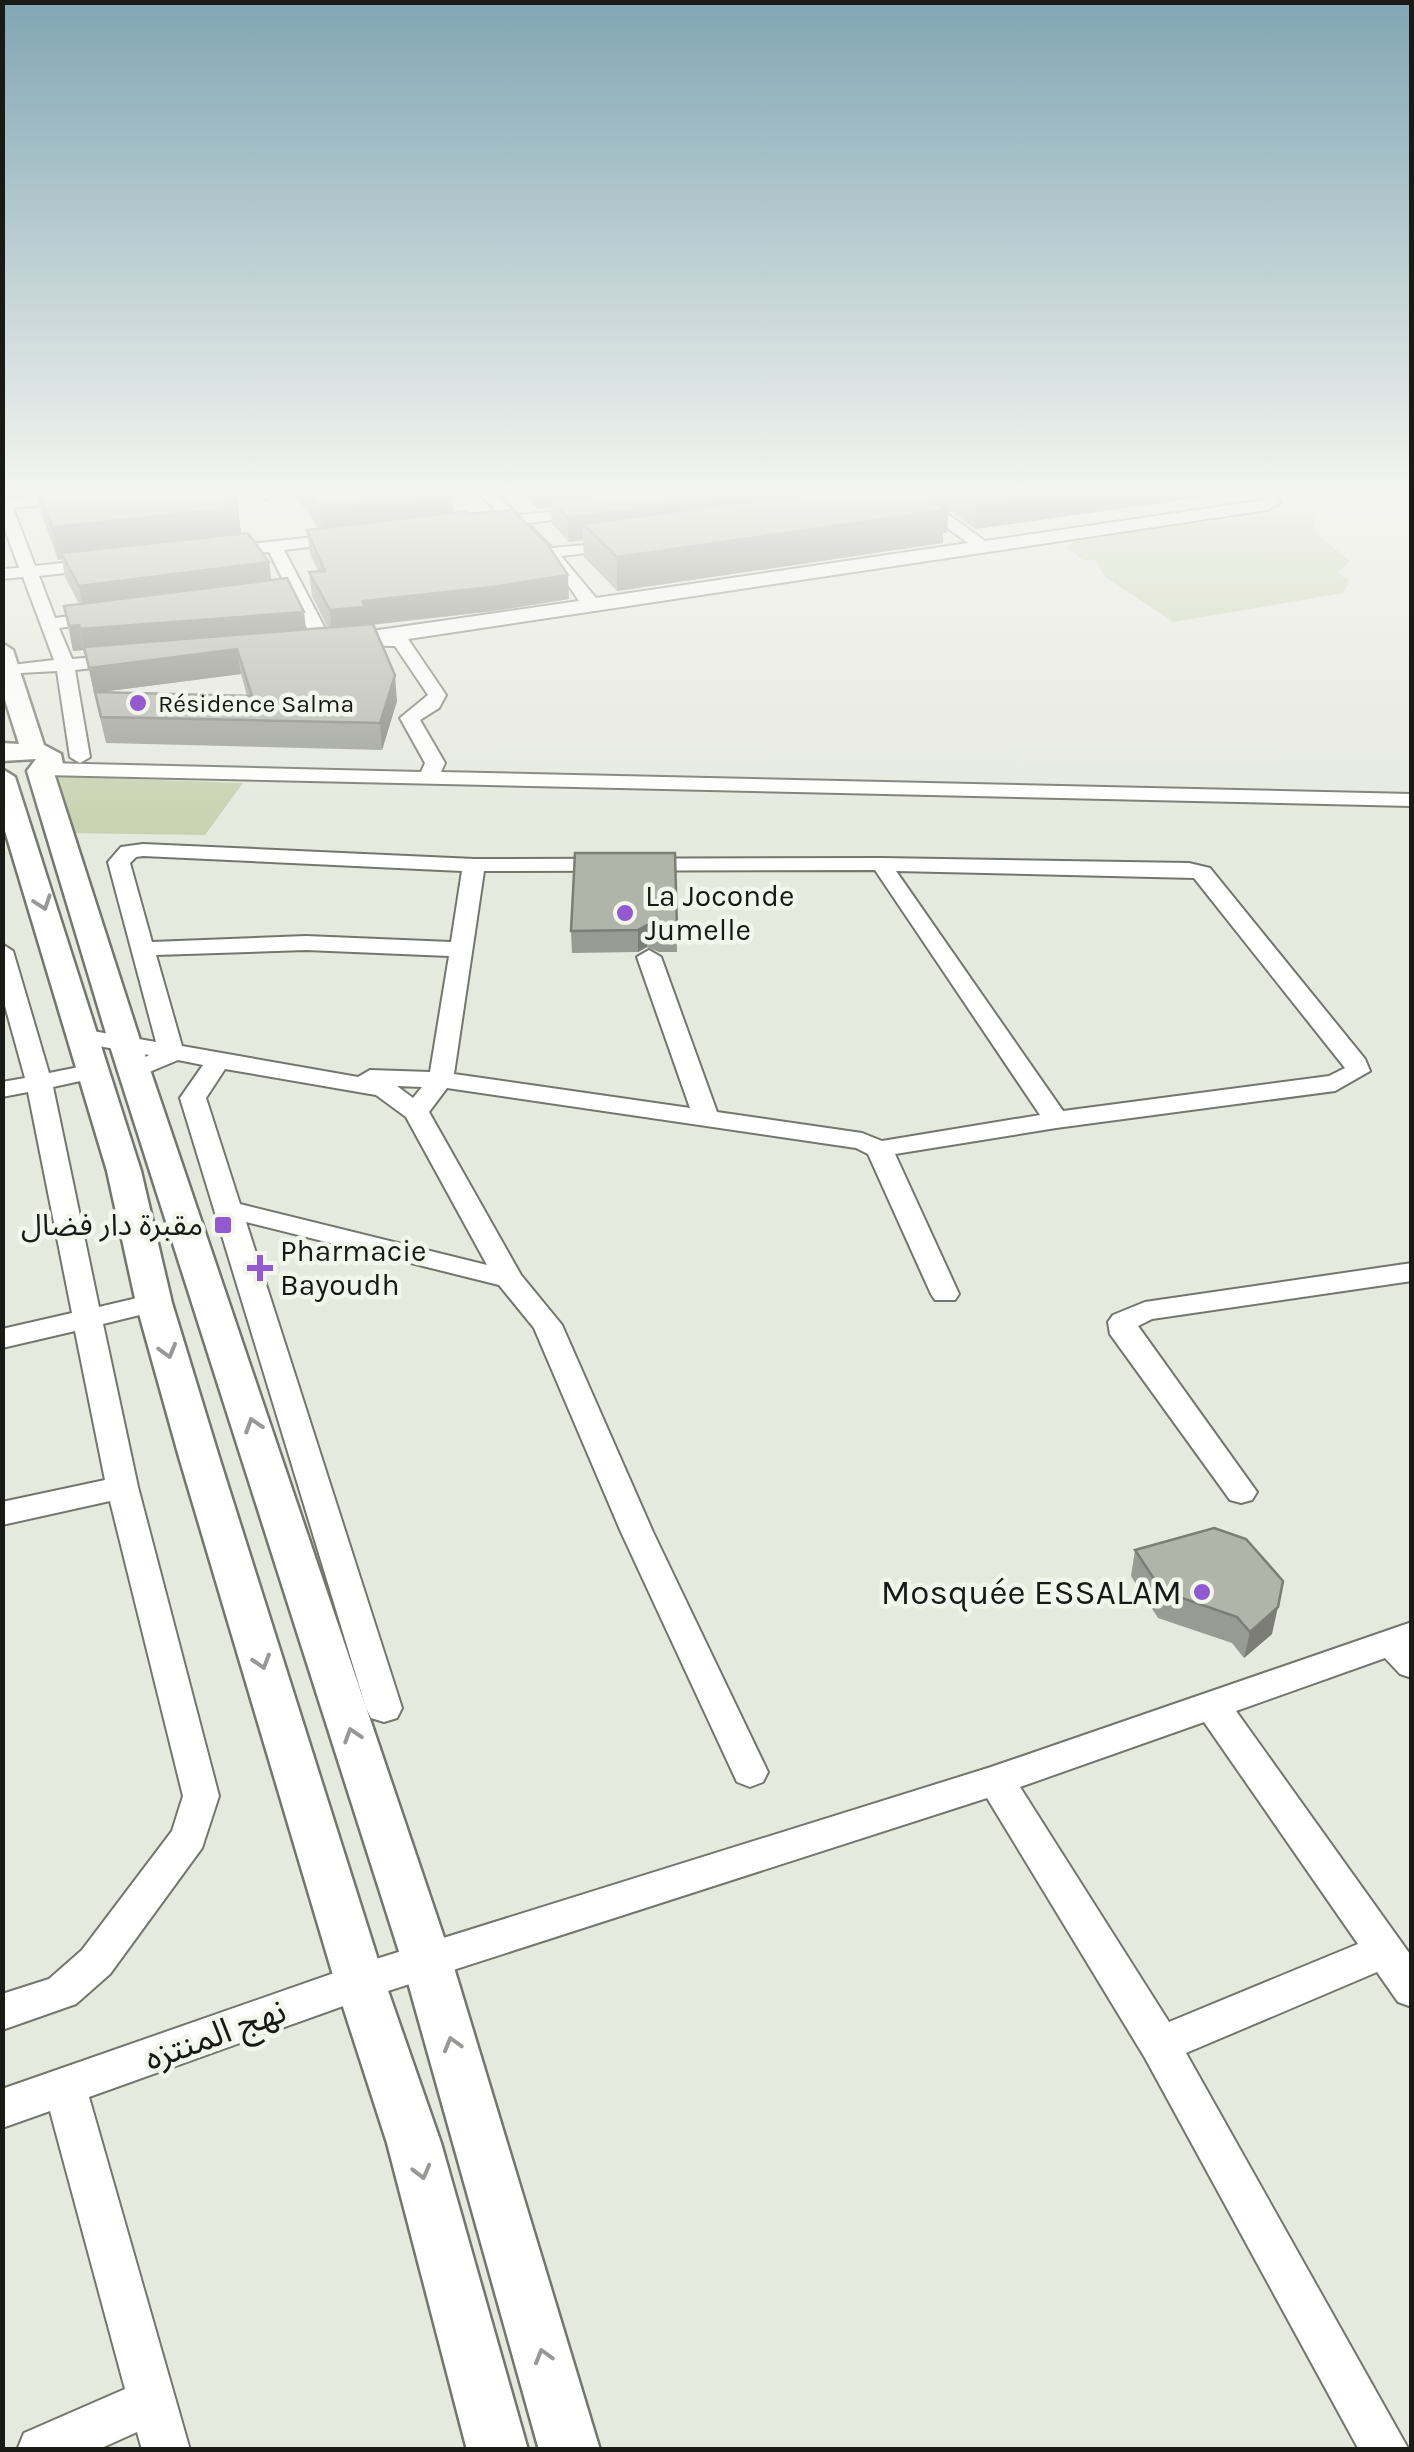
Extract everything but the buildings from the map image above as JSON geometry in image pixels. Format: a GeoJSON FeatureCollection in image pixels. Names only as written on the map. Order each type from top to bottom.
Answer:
{"type":"FeatureCollection","features":[{"type":"Feature","properties":{"kind":"main road"},"geometry":{"type":"LineString","coordinates":[[6,660],[28,762],[121,1055],[427,1961],[570,2450]]}},
{"type":"Feature","properties":{"kind":"main road"},"geometry":{"type":"LineString","coordinates":[[28,762],[12,841],[121,1055],[124,1171],[154,1303],[360,1982],[414,2142],[498,2450]]}},
{"type":"Feature","properties":{"kind":"street"},"geometry":{"type":"LineString","coordinates":[[28,762],[65,664],[41,604]]}},
{"type":"Feature","properties":{"kind":"street"},"geometry":{"type":"LineString","coordinates":[[292,604],[313,643],[379,638],[587,604]]}},
{"type":"Feature","properties":{"kind":"street"},"geometry":{"type":"LineString","coordinates":[[47,620],[123,610]]}},
{"type":"Feature","properties":{"kind":"street"},"geometry":{"type":"LineString","coordinates":[[379,638],[401,642],[437,695],[432,704],[410,718],[435,762],[428,778]]}},
{"type":"Feature","properties":{"kind":"street"},"geometry":{"type":"LineString","coordinates":[[6,660],[65,664],[144,658]]}},
{"type":"Feature","properties":{"kind":"street"},"geometry":{"type":"LineString","coordinates":[[28,762],[131,770],[1412,800]]}},
{"type":"Feature","properties":{"kind":"street"},"geometry":{"type":"LineString","coordinates":[[28,762],[131,770]]}},
{"type":"Feature","properties":{"kind":"street"},"geometry":{"type":"LineString","coordinates":[[121,1055],[146,949],[119,862],[129,852],[474,866],[1175,867],[1202,873],[1356,1064],[1358,1072],[1335,1083],[1056,1120],[879,1149],[862,1141],[441,1080],[326,1077]]}},
{"type":"Feature","properties":{"kind":"street"},"geometry":{"type":"LineString","coordinates":[[881,864],[1056,1120]]}},
{"type":"Feature","properties":{"kind":"street"},"geometry":{"type":"LineString","coordinates":[[416,1112],[441,1080],[458,949],[474,866]]}},
{"type":"Feature","properties":{"kind":"street"},"geometry":{"type":"LineString","coordinates":[[146,949],[306,943],[458,949]]}},
{"type":"Feature","properties":{"kind":"street"},"geometry":{"type":"LineString","coordinates":[[2,951],[39,1082],[122,1487],[201,1796],[189,1837],[96,1962],[62,1992],[2,2012]]}},
{"type":"Feature","properties":{"kind":"street"},"geometry":{"type":"LineString","coordinates":[[649,957],[706,1118]]}},
{"type":"Feature","properties":{"kind":"street"},"geometry":{"type":"LineString","coordinates":[[2,1090],[121,1055],[218,1060],[384,1088],[416,1112],[509,1279],[547,1325],[637,1532],[750,1772]]}},
{"type":"Feature","properties":{"kind":"street"},"geometry":{"type":"LineString","coordinates":[[218,1060],[192,1098],[384,1708]]}},
{"type":"Feature","properties":{"kind":"street"},"geometry":{"type":"LineString","coordinates":[[879,1149],[945,1294]]}},
{"type":"Feature","properties":{"kind":"street"},"geometry":{"type":"LineString","coordinates":[[226,1209],[509,1279]]}},
{"type":"Feature","properties":{"kind":"street"},"geometry":{"type":"LineString","coordinates":[[1242,1492],[1125,1334],[1123,1322],[1145,1311],[1412,1272]]}},
{"type":"Feature","properties":{"kind":"street"},"geometry":{"type":"LineString","coordinates":[[2,1339],[154,1303]]}},
{"type":"Feature","properties":{"kind":"street"},"geometry":{"type":"LineString","coordinates":[[2,1514],[122,1487]]}},
{"type":"Feature","properties":{"kind":"street","name":"نهج المنتزه"},"geometry":{"type":"LineString","coordinates":[[2,2110],[360,1982],[996,1780],[1213,1706],[1405,1648]]}},
{"type":"Feature","properties":{"kind":"street"},"geometry":{"type":"LineString","coordinates":[[1213,1706],[1412,1990]]}},
{"type":"Feature","properties":{"kind":"street"},"geometry":{"type":"LineString","coordinates":[[996,1780],[1160,2045],[1386,2450]]}},
{"type":"Feature","properties":{"kind":"street"},"geometry":{"type":"LineString","coordinates":[[1160,2045],[1385,1951]]}},
{"type":"Feature","properties":{"kind":"street"},"geometry":{"type":"LineString","coordinates":[[65,2088],[166,2450]]}},
{"type":"Feature","properties":{"kind":"street"},"geometry":{"type":"LineString","coordinates":[[41,2450],[154,2400]]}},
{"type":"Feature","properties":{"kind":"green space"},"geometry":{"type":"Polygon","coordinates":[[[1147,604],[1276,604],[1174,622],[1147,604]]]}},
{"type":"Feature","properties":{"kind":"green space"},"geometry":{"type":"Polygon","coordinates":[[[49,776],[243,783],[205,835],[66,833],[49,776]]]}},
{"type":"Feature","properties":{"kind":"place","name":"Résidence Salma"},"geometry":{"type":"Point","coordinates":[138,703]}},
{"type":"Feature","properties":{"kind":"place","name":"La Joconde Jumelle"},"geometry":{"type":"Point","coordinates":[625,913]}},
{"type":"Feature","properties":{"kind":"place","name":"مقبرة دار فضال"},"geometry":{"type":"Point","coordinates":[223,1225]}},
{"type":"Feature","properties":{"kind":"place","name":"Pharmacie Bayoudh"},"geometry":{"type":"Point","coordinates":[260,1268]}},
{"type":"Feature","properties":{"kind":"place","name":"Mosquée ESSALAM"},"geometry":{"type":"Point","coordinates":[1202,1592]}}]}
